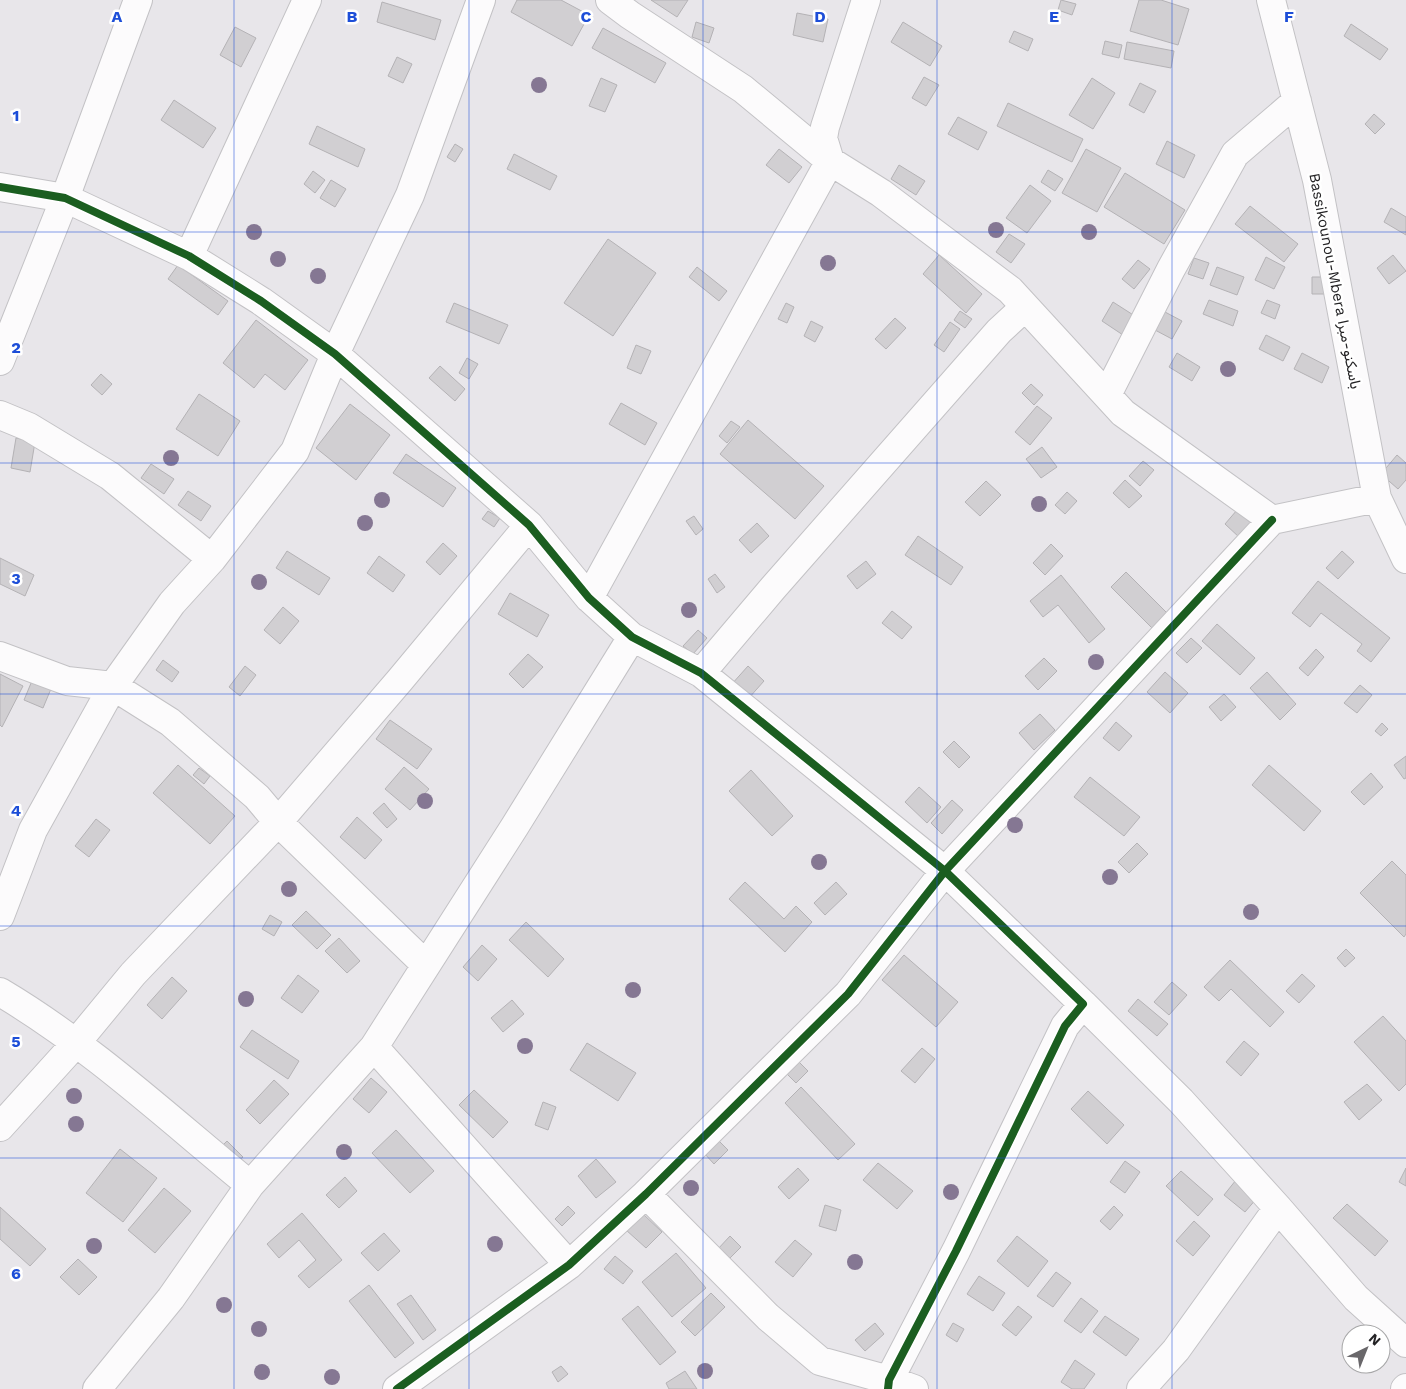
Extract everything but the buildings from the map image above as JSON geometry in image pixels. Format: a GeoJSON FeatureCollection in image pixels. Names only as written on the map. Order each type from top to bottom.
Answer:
{"type":"FeatureCollection","features":[{"type":"Feature","properties":{"kind":"street"},"geometry":{"type":"LineString","coordinates":[[0,360],[64,198],[138,0]]}},
{"type":"Feature","properties":{"kind":"street"},"geometry":{"type":"LineString","coordinates":[[189,256],[307,0]]}},
{"type":"Feature","properties":{"kind":"street"},"geometry":{"type":"LineString","coordinates":[[0,916],[33,830],[112,686],[172,603],[212,559],[295,451],[336,354],[410,196],[481,0]]}},
{"type":"Feature","properties":{"kind":"street"},"geometry":{"type":"LineString","coordinates":[[610,0],[630,16],[742,90],[830,161],[881,193],[1010,290],[1124,413],[1272,520]]}},
{"type":"Feature","properties":{"kind":"street"},"geometry":{"type":"LineString","coordinates":[[589,598],[830,161],[823,138],[825,127],[866,0]]}},
{"type":"Feature","properties":{"kind":"street","name":"Bassikounou-Mbera باسكنو-مبرا"},"geometry":{"type":"LineString","coordinates":[[1271,0],[1317,180],[1377,498],[1406,559]]}},
{"type":"Feature","properties":{"kind":"street"},"geometry":{"type":"LineString","coordinates":[[1107,395],[1172,269],[1235,154],[1296,101]]}},
{"type":"Feature","properties":{"kind":"street"},"geometry":{"type":"LineString","coordinates":[[0,187],[64,198],[189,256],[261,301],[336,354],[529,525],[589,598],[632,637],[700,673],[946,871],[1182,1102],[1356,1298],[1406,1343]]}},
{"type":"Feature","properties":{"kind":"street"},"geometry":{"type":"LineString","coordinates":[[700,673],[986,345],[1025,307]]}},
{"type":"Feature","properties":{"kind":"street"},"geometry":{"type":"LineString","coordinates":[[0,415],[29,427],[110,476],[212,559]]}},
{"type":"Feature","properties":{"kind":"street"},"geometry":{"type":"LineString","coordinates":[[397,1389],[569,1265],[646,1194],[848,994],[946,871],[1272,520],[1377,498]]}},
{"type":"Feature","properties":{"kind":"street"},"geometry":{"type":"LineString","coordinates":[[0,1127],[76,1043],[133,974],[278,822],[406,673],[529,525]]}},
{"type":"Feature","properties":{"kind":"street"},"geometry":{"type":"LineString","coordinates":[[97,1389],[171,1298],[250,1185],[374,1047],[515,826],[632,637]]}},
{"type":"Feature","properties":{"kind":"street"},"geometry":{"type":"LineString","coordinates":[[0,656],[66,681],[112,686],[170,722],[257,797],[278,822],[426,965]]}},
{"type":"Feature","properties":{"kind":"street"},"geometry":{"type":"LineString","coordinates":[[0,992],[29,1009],[117,1073],[250,1185]]}},
{"type":"Feature","properties":{"kind":"street"},"geometry":{"type":"LineString","coordinates":[[888,1384],[956,1251],[1065,1026],[1083,1004]]}},
{"type":"Feature","properties":{"kind":"street"},"geometry":{"type":"LineString","coordinates":[[374,1047],[569,1265]]}},
{"type":"Feature","properties":{"kind":"street"},"geometry":{"type":"LineString","coordinates":[[646,1194],[768,1317],[820,1361],[888,1384],[914,1389]]}},
{"type":"Feature","properties":{"kind":"street"},"geometry":{"type":"LineString","coordinates":[[1141,1389],[1176,1350],[1278,1208]]}},
{"type":"Feature","properties":{"kind":"cycle path"},"geometry":{"type":"LineString","coordinates":[[0,187],[65,198],[189,256],[261,301],[335,354],[529,525],[589,598],[632,637],[701,673],[945,871],[848,994],[646,1194],[569,1265],[397,1389]]}},
{"type":"Feature","properties":{"kind":"cycle path"},"geometry":{"type":"LineString","coordinates":[[888,1389],[889,1380],[956,1251],[1065,1026],[1083,1004],[945,871],[1272,520]]}}]}
